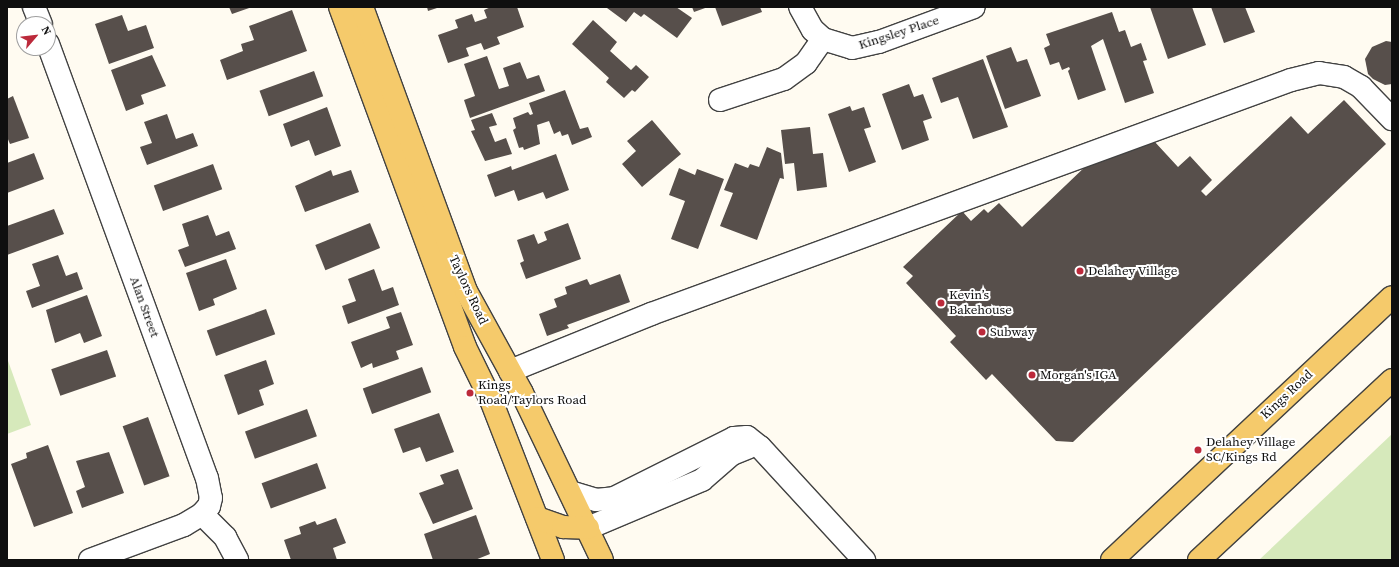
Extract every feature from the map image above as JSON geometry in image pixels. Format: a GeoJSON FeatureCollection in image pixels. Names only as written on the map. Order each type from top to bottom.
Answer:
{"type":"FeatureCollection","features":[{"type":"Feature","properties":{"kind":"main road","name":"Taylors Road"},"geometry":{"type":"LineString","coordinates":[[340,7],[462,340],[491,400],[553,560]]}},
{"type":"Feature","properties":{"kind":"main road","name":"Taylors Road"},"geometry":{"type":"LineString","coordinates":[[362,7],[466,291],[510,371],[588,528],[602,560]]}},
{"type":"Feature","properties":{"kind":"main road","name":"Kings Road"},"geometry":{"type":"LineString","coordinates":[[1112,560],[1392,297]]}},
{"type":"Feature","properties":{"kind":"main road"},"geometry":{"type":"LineString","coordinates":[[491,400],[498,380],[510,371]]}},
{"type":"Feature","properties":{"kind":"main road"},"geometry":{"type":"LineString","coordinates":[[1199,560],[1392,380]]}},
{"type":"Feature","properties":{"kind":"main road"},"geometry":{"type":"LineString","coordinates":[[537,518],[563,527],[588,528]]}},
{"type":"Feature","properties":{"kind":"street"},"geometry":{"type":"LineString","coordinates":[[720,100],[760,89],[795,72],[823,39],[813,30],[800,7]]}},
{"type":"Feature","properties":{"kind":"street","name":"Kingsley Place"},"geometry":{"type":"LineString","coordinates":[[823,39],[852,48],[866,45],[974,7]]}},
{"type":"Feature","properties":{"kind":"street","name":"Alan Street"},"geometry":{"type":"LineString","coordinates":[[52,56],[207,478],[211,498],[209,506],[202,514]]}},
{"type":"Feature","properties":{"kind":"street"},"geometry":{"type":"LineString","coordinates":[[510,371],[651,314],[1291,80],[1319,73],[1344,77],[1360,87],[1392,119]]}},
{"type":"Feature","properties":{"kind":"street"},"geometry":{"type":"LineString","coordinates":[[570,492],[605,500],[734,438],[747,437],[760,447],[864,560]]}},
{"type":"Feature","properties":{"kind":"street"},"geometry":{"type":"LineString","coordinates":[[588,528],[702,480],[739,450],[760,447]]}},
{"type":"Feature","properties":{"kind":"street"},"geometry":{"type":"LineString","coordinates":[[90,560],[184,525],[202,514],[225,537],[237,560]]}},
{"type":"Feature","properties":{"kind":"green space"},"geometry":{"type":"Polygon","coordinates":[[[7,358],[31,425],[7,434],[7,358]]]}},
{"type":"Feature","properties":{"kind":"green space"},"geometry":{"type":"Polygon","coordinates":[[[1392,434],[1392,560],[1259,560],[1392,434]]]}},
{"type":"Feature","properties":{"kind":"building"},"geometry":{"type":"Polygon","coordinates":[[[229,7],[252,7],[232,14],[229,7]]]}},
{"type":"Feature","properties":{"kind":"building"},"geometry":{"type":"Polygon","coordinates":[[[427,7],[440,7],[428,11],[427,7]]]}},
{"type":"Feature","properties":{"kind":"building"},"geometry":{"type":"Polygon","coordinates":[[[491,7],[517,7],[524,27],[497,37],[500,44],[484,50],[481,43],[466,48],[469,56],[448,63],[438,35],[458,28],[455,20],[472,14],[475,22],[487,18],[484,10],[491,7]]]}},
{"type":"Feature","properties":{"kind":"building"},"geometry":{"type":"Polygon","coordinates":[[[676,7],[692,18],[677,38],[644,14],[641,17],[634,12],[626,22],[607,8],[676,7]]]}},
{"type":"Feature","properties":{"kind":"building"},"geometry":{"type":"Polygon","coordinates":[[[692,7],[708,7],[694,12],[692,7]]]}},
{"type":"Feature","properties":{"kind":"building"},"geometry":{"type":"Polygon","coordinates":[[[715,7],[760,7],[762,12],[722,26],[715,7]]]}},
{"type":"Feature","properties":{"kind":"building"},"geometry":{"type":"Polygon","coordinates":[[[1150,7],[1192,7],[1206,45],[1168,59],[1150,7]]]}},
{"type":"Feature","properties":{"kind":"building"},"geometry":{"type":"Polygon","coordinates":[[[1211,7],[1245,7],[1255,32],[1224,43],[1211,7]]]}},
{"type":"Feature","properties":{"kind":"building"},"geometry":{"type":"Polygon","coordinates":[[[292,10],[307,51],[227,80],[220,60],[243,51],[241,44],[254,40],[249,26],[292,10]]]}},
{"type":"Feature","properties":{"kind":"building"},"geometry":{"type":"Polygon","coordinates":[[[1112,12],[1119,32],[1125,30],[1131,47],[1141,43],[1147,60],[1143,61],[1154,93],[1125,103],[1103,39],[1091,46],[1106,90],[1078,100],[1068,71],[1070,69],[1069,67],[1062,70],[1059,62],[1050,65],[1044,48],[1050,45],[1046,34],[1112,12]]]}},
{"type":"Feature","properties":{"kind":"building"},"geometry":{"type":"Polygon","coordinates":[[[122,15],[128,31],[146,25],[154,48],[109,64],[95,24],[122,15]]]}},
{"type":"Feature","properties":{"kind":"building"},"geometry":{"type":"Polygon","coordinates":[[[593,20],[617,42],[610,51],[631,70],[636,65],[649,77],[635,92],[632,90],[624,98],[606,82],[609,78],[572,44],[593,20]]]}},
{"type":"Feature","properties":{"kind":"building"},"geometry":{"type":"Polygon","coordinates":[[[1386,41],[1392,42],[1392,84],[1385,85],[1373,79],[1368,74],[1365,59],[1372,47],[1386,41]]]}},
{"type":"Feature","properties":{"kind":"building"},"geometry":{"type":"Polygon","coordinates":[[[1011,47],[1017,62],[1027,59],[1041,96],[1005,109],[986,56],[1011,47]]]}},
{"type":"Feature","properties":{"kind":"building"},"geometry":{"type":"Polygon","coordinates":[[[152,55],[166,86],[141,95],[144,104],[126,111],[111,70],[152,55]]]}},
{"type":"Feature","properties":{"kind":"building"},"geometry":{"type":"Polygon","coordinates":[[[487,56],[499,89],[509,86],[503,68],[520,62],[527,79],[539,75],[545,91],[470,118],[464,100],[475,96],[464,64],[487,56]]]}},
{"type":"Feature","properties":{"kind":"building"},"geometry":{"type":"Polygon","coordinates":[[[983,59],[1008,127],[973,139],[958,97],[941,103],[932,78],[983,59]]]}},
{"type":"Feature","properties":{"kind":"building"},"geometry":{"type":"Polygon","coordinates":[[[314,71],[323,96],[269,116],[259,91],[314,71]]]}},
{"type":"Feature","properties":{"kind":"building"},"geometry":{"type":"Polygon","coordinates":[[[909,84],[914,97],[923,94],[932,118],[923,121],[929,140],[902,150],[882,94],[909,84]]]}},
{"type":"Feature","properties":{"kind":"building"},"geometry":{"type":"Polygon","coordinates":[[[565,90],[580,129],[588,127],[592,137],[572,145],[568,134],[562,136],[560,131],[554,134],[549,121],[537,125],[540,144],[524,150],[523,147],[519,148],[513,130],[516,128],[513,118],[528,112],[530,115],[533,114],[529,103],[565,90]]]}},
{"type":"Feature","properties":{"kind":"building"},"geometry":{"type":"Polygon","coordinates":[[[13,96],[29,138],[10,144],[7,137],[7,99],[13,96]]]}},
{"type":"Feature","properties":{"kind":"building","name":"Delahey Village"},"geometry":{"type":"Polygon","coordinates":[[[1344,100],[1386,144],[1073,442],[1056,441],[992,374],[986,380],[950,342],[956,336],[906,283],[913,276],[903,267],[962,211],[971,221],[984,209],[988,213],[999,203],[1022,227],[1088,164],[1154,141],[1178,167],[1190,156],[1212,180],[1201,191],[1206,196],[1291,116],[1308,134],[1344,100]]]}},
{"type":"Feature","properties":{"kind":"building"},"geometry":{"type":"Polygon","coordinates":[[[850,106],[852,111],[864,107],[871,127],[864,129],[876,162],[849,172],[828,114],[850,106]]]}},
{"type":"Feature","properties":{"kind":"building"},"geometry":{"type":"Polygon","coordinates":[[[327,107],[341,146],[315,156],[309,140],[291,147],[283,124],[327,107]]]}},
{"type":"Feature","properties":{"kind":"building"},"geometry":{"type":"Polygon","coordinates":[[[492,113],[497,125],[489,127],[495,142],[506,138],[512,154],[485,161],[471,131],[475,130],[471,120],[492,113]]]}},
{"type":"Feature","properties":{"kind":"building"},"geometry":{"type":"Polygon","coordinates":[[[167,114],[176,139],[193,133],[198,146],[147,165],[140,147],[152,143],[144,122],[167,114]]]}},
{"type":"Feature","properties":{"kind":"building"},"geometry":{"type":"Polygon","coordinates":[[[652,120],[681,154],[642,187],[622,164],[636,151],[627,141],[652,120]]]}},
{"type":"Feature","properties":{"kind":"building"},"geometry":{"type":"Polygon","coordinates":[[[810,127],[813,154],[823,153],[827,187],[797,191],[794,163],[785,164],[781,130],[810,127]]]}},
{"type":"Feature","properties":{"kind":"building"},"geometry":{"type":"Polygon","coordinates":[[[767,147],[781,153],[784,179],[780,178],[757,240],[720,226],[733,193],[724,190],[735,163],[748,168],[750,164],[759,167],[767,147]]]}},
{"type":"Feature","properties":{"kind":"building"},"geometry":{"type":"Polygon","coordinates":[[[34,153],[44,179],[7,193],[7,163],[34,153]]]}},
{"type":"Feature","properties":{"kind":"building"},"geometry":{"type":"Polygon","coordinates":[[[556,154],[569,190],[546,199],[543,192],[518,201],[514,190],[495,197],[487,175],[511,166],[512,170],[556,154]]]}},
{"type":"Feature","properties":{"kind":"building"},"geometry":{"type":"Polygon","coordinates":[[[213,164],[222,189],[163,211],[154,186],[213,164]]]}},
{"type":"Feature","properties":{"kind":"building"},"geometry":{"type":"Polygon","coordinates":[[[679,168],[695,175],[697,169],[724,179],[698,249],[671,239],[685,201],[669,195],[679,168]]]}},
{"type":"Feature","properties":{"kind":"building"},"geometry":{"type":"Polygon","coordinates":[[[331,170],[333,176],[351,170],[359,192],[305,212],[295,186],[331,170]]]}},
{"type":"Feature","properties":{"kind":"building"},"geometry":{"type":"Polygon","coordinates":[[[54,209],[64,234],[7,255],[7,226],[54,209]]]}},
{"type":"Feature","properties":{"kind":"building"},"geometry":{"type":"Polygon","coordinates":[[[208,215],[216,236],[229,231],[236,249],[185,267],[178,250],[189,246],[182,224],[208,215]]]}},
{"type":"Feature","properties":{"kind":"building"},"geometry":{"type":"Polygon","coordinates":[[[370,223],[380,248],[325,270],[315,245],[370,223]]]}},
{"type":"Feature","properties":{"kind":"building"},"geometry":{"type":"Polygon","coordinates":[[[568,223],[581,259],[526,279],[520,263],[524,261],[517,240],[534,234],[538,244],[547,240],[544,232],[568,223]]]}},
{"type":"Feature","properties":{"kind":"building"},"geometry":{"type":"Polygon","coordinates":[[[58,255],[66,276],[77,272],[83,289],[32,308],[26,291],[40,286],[32,264],[58,255]]]}},
{"type":"Feature","properties":{"kind":"building"},"geometry":{"type":"Polygon","coordinates":[[[226,259],[237,289],[213,299],[215,305],[199,311],[186,273],[226,259]]]}},
{"type":"Feature","properties":{"kind":"building"},"geometry":{"type":"Polygon","coordinates":[[[374,269],[382,291],[393,287],[399,305],[348,324],[342,306],[356,301],[348,279],[374,269]]]}},
{"type":"Feature","properties":{"kind":"building"},"geometry":{"type":"Polygon","coordinates":[[[620,274],[630,302],[567,325],[569,328],[547,336],[539,314],[557,307],[554,299],[567,294],[565,287],[587,279],[590,285],[620,274]]]}},
{"type":"Feature","properties":{"kind":"building"},"geometry":{"type":"Polygon","coordinates":[[[87,295],[102,336],[84,343],[80,333],[55,343],[46,310],[87,295]]]}},
{"type":"Feature","properties":{"kind":"building"},"geometry":{"type":"Polygon","coordinates":[[[266,309],[275,334],[216,356],[207,331],[266,309]]]}},
{"type":"Feature","properties":{"kind":"building"},"geometry":{"type":"Polygon","coordinates":[[[401,312],[413,345],[396,351],[399,359],[373,368],[372,363],[361,368],[351,342],[390,328],[386,317],[401,312]]]}},
{"type":"Feature","properties":{"kind":"building"},"geometry":{"type":"Polygon","coordinates":[[[107,350],[116,376],[60,396],[51,369],[107,350]]]}},
{"type":"Feature","properties":{"kind":"building"},"geometry":{"type":"Polygon","coordinates":[[[266,360],[274,384],[259,390],[264,405],[238,415],[224,375],[266,360]]]}},
{"type":"Feature","properties":{"kind":"building"},"geometry":{"type":"Polygon","coordinates":[[[422,367],[431,392],[372,414],[363,389],[422,367]]]}},
{"type":"Feature","properties":{"kind":"building"},"geometry":{"type":"Polygon","coordinates":[[[307,409],[317,436],[255,459],[245,432],[307,409]]]}},
{"type":"Feature","properties":{"kind":"building"},"geometry":{"type":"Polygon","coordinates":[[[439,413],[454,452],[426,462],[420,447],[403,453],[394,429],[439,413]]]}},
{"type":"Feature","properties":{"kind":"building"},"geometry":{"type":"Polygon","coordinates":[[[148,417],[170,476],[144,485],[123,426],[148,417]]]}},
{"type":"Feature","properties":{"kind":"building"},"geometry":{"type":"Polygon","coordinates":[[[48,445],[73,513],[34,527],[11,464],[27,458],[26,453],[48,445]]]}},
{"type":"Feature","properties":{"kind":"building"},"geometry":{"type":"Polygon","coordinates":[[[109,452],[124,493],[82,508],[76,491],[85,487],[76,461],[109,452]]]}},
{"type":"Feature","properties":{"kind":"building"},"geometry":{"type":"Polygon","coordinates":[[[317,463],[326,488],[271,509],[262,483],[317,463]]]}},
{"type":"Feature","properties":{"kind":"building"},"geometry":{"type":"Polygon","coordinates":[[[458,469],[473,509],[433,524],[419,493],[444,484],[440,475],[458,469]]]}},
{"type":"Feature","properties":{"kind":"building"},"geometry":{"type":"Polygon","coordinates":[[[476,515],[490,554],[475,560],[433,560],[424,534],[476,515]]]}},
{"type":"Feature","properties":{"kind":"building"},"geometry":{"type":"Polygon","coordinates":[[[336,518],[346,543],[333,548],[337,560],[291,560],[284,540],[301,534],[299,527],[315,521],[317,525],[336,518]]]}},
{"type":"Feature","properties":{"kind":"place","name":"Delahey Village"},"geometry":{"type":"Point","coordinates":[1080,271]}},
{"type":"Feature","properties":{"kind":"place","name":"Kevin’s Bakehouse"},"geometry":{"type":"Point","coordinates":[941,303]}},
{"type":"Feature","properties":{"kind":"place","name":"Subway"},"geometry":{"type":"Point","coordinates":[982,332]}},
{"type":"Feature","properties":{"kind":"place","name":"Morgan's IGA"},"geometry":{"type":"Point","coordinates":[1032,375]}},
{"type":"Feature","properties":{"kind":"place","name":"Kings Road/Taylors Road"},"geometry":{"type":"Point","coordinates":[470,393]}},
{"type":"Feature","properties":{"kind":"place","name":"Delahey Village SC/Kings Rd"},"geometry":{"type":"Point","coordinates":[1198,450]}}]}
